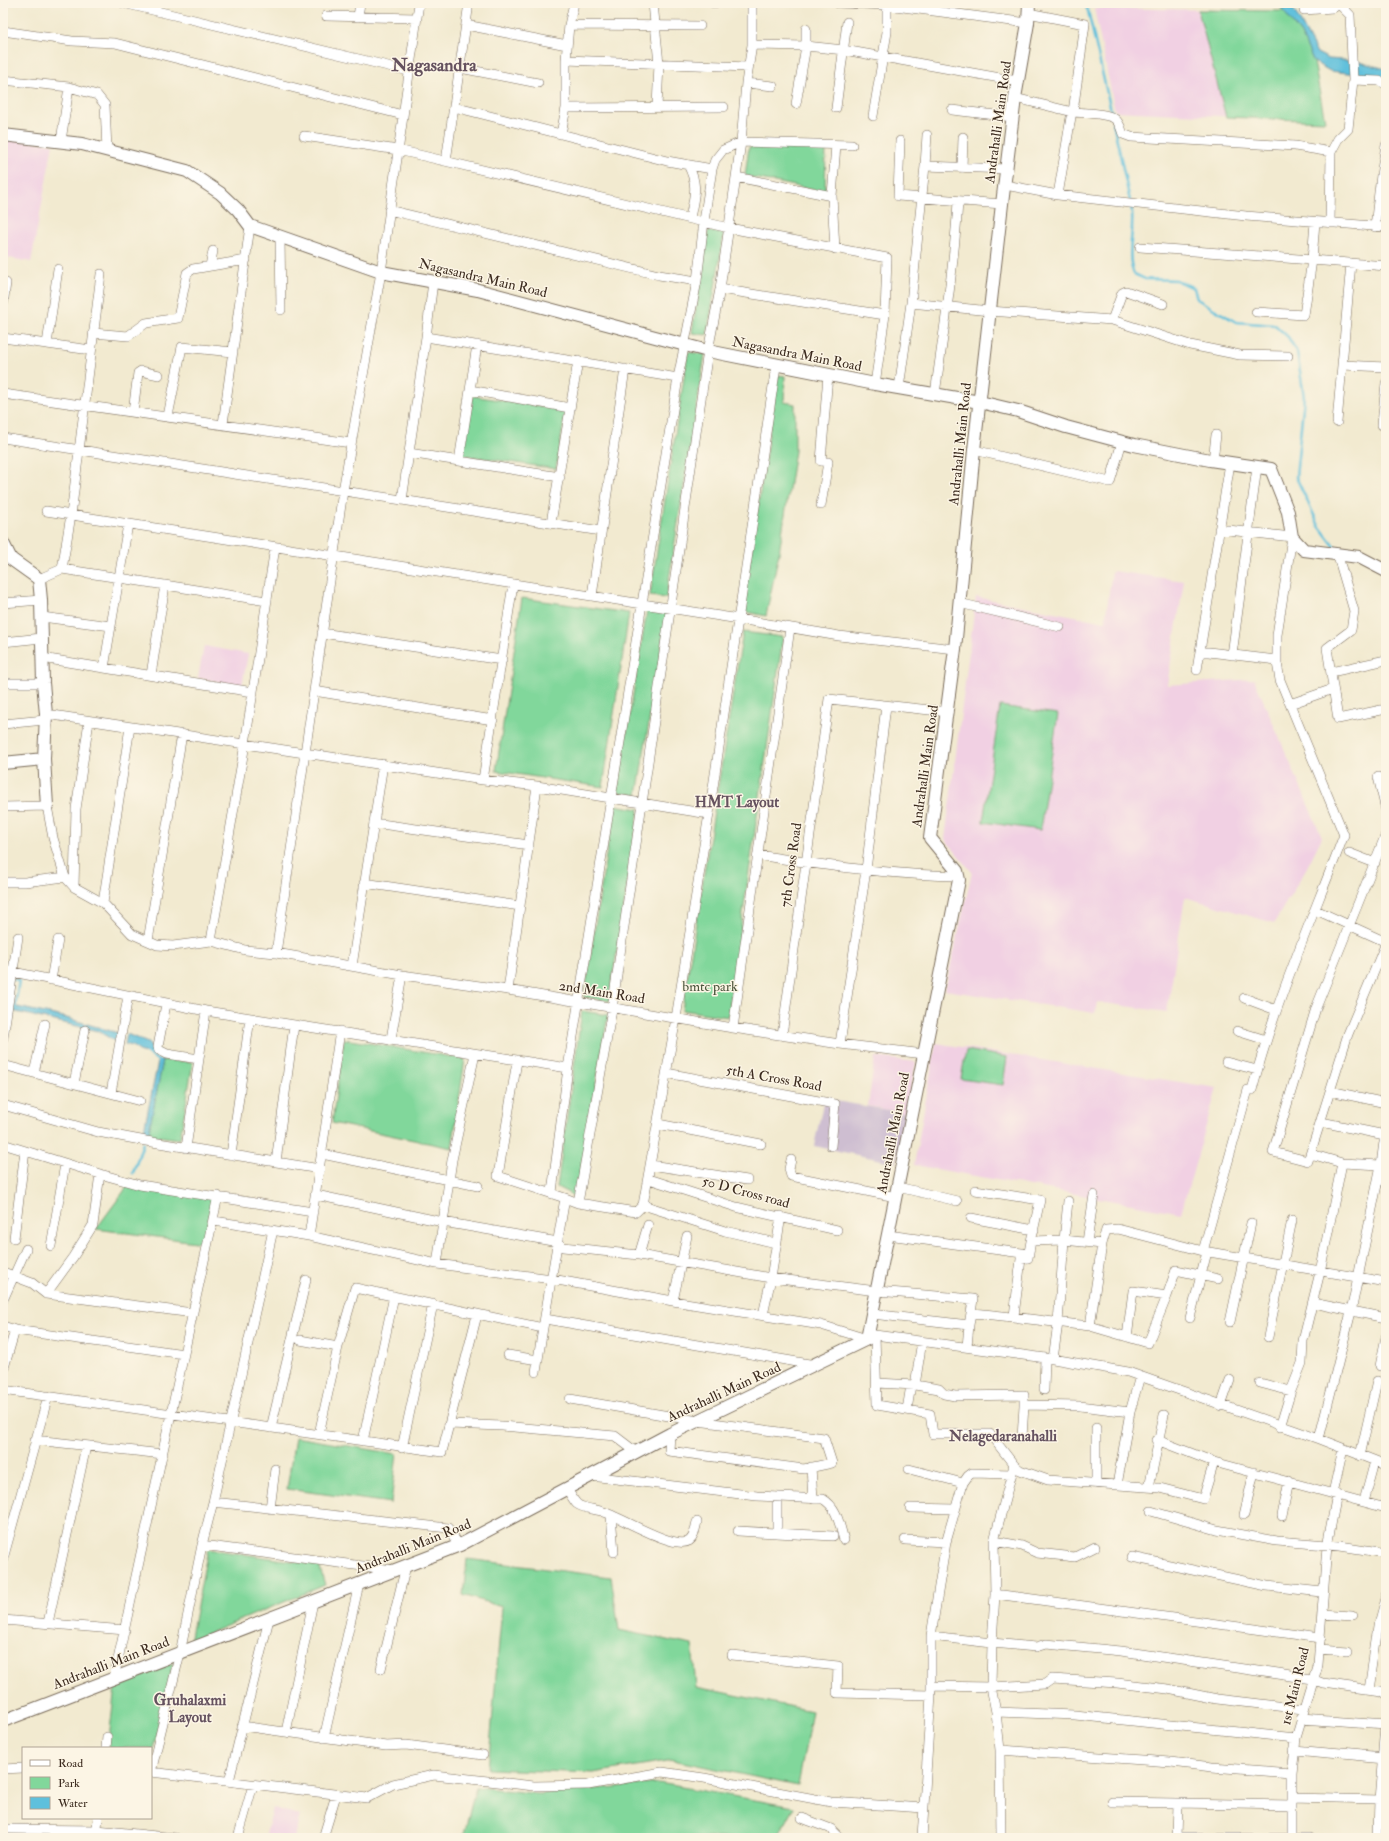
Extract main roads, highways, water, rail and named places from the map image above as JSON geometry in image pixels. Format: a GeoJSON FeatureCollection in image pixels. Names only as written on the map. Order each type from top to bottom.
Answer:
{"type":"FeatureCollection","features":[{"type":"Feature","properties":{"kind":"main road","name":"Andrahalli Main Road"},"geometry":{"type":"LineString","coordinates":[[3,1721],[456,1547],[670,1434],[816,1365],[871,1337],[872,1314],[960,876],[958,871],[930,838],[948,712],[974,450],[1006,169],[1017,81],[1028,13]]}},
{"type":"Feature","properties":{"kind":"main road","name":"Nagasandra Main Road"},"geometry":{"type":"LineString","coordinates":[[3,135],[82,144],[187,171],[220,193],[238,210],[250,226],[280,238],[346,258],[381,272],[478,290],[708,351],[776,366],[980,402],[1018,411],[1066,427],[1122,442],[1213,460],[1271,469],[1288,512],[1292,537],[1304,550],[1359,557],[1386,571]]}},
{"type":"Feature","properties":{"kind":"main road"},"geometry":{"type":"LineString","coordinates":[[3,544],[7,559],[39,579],[42,617],[43,683],[46,717],[44,759],[47,806]]}},
{"type":"Feature","properties":{"kind":"main road"},"geometry":{"type":"LineString","coordinates":[[3,763],[44,759]]}},
{"type":"Feature","properties":{"kind":"water"},"geometry":{"type":"Polygon","coordinates":[[[1277,3],[1289,3],[1317,53],[1329,59],[1356,61],[1386,69],[1386,80],[1358,74],[1330,71],[1314,62],[1301,34],[1277,3]]]}},
{"type":"Feature","properties":{"kind":"water"},"geometry":{"type":"Polygon","coordinates":[[[13,1006],[63,1017],[118,1033],[116,1042],[98,1031],[12,1011],[13,1006]]]}},
{"type":"Feature","properties":{"kind":"water"},"geometry":{"type":"Polygon","coordinates":[[[127,1034],[148,1043],[156,1054],[141,1052],[132,1046],[125,1044],[127,1034]]]}},
{"type":"Feature","properties":{"kind":"water"},"geometry":{"type":"Polygon","coordinates":[[[163,1060],[148,1136],[143,1135],[158,1062],[163,1060]]]}},
{"type":"Feature","properties":{"kind":"waterway"},"geometry":{"type":"LineString","coordinates":[[1084,3],[1088,11],[1112,115]]}},
{"type":"Feature","properties":{"kind":"waterway"},"geometry":{"type":"LineString","coordinates":[[1113,122],[1130,201]]}},
{"type":"Feature","properties":{"kind":"waterway"},"geometry":{"type":"LineString","coordinates":[[1131,206],[1132,223],[1130,258],[1134,274],[1145,279],[1176,280],[1194,288],[1197,299],[1236,322],[1275,325],[1288,337],[1297,352],[1304,397],[1296,477],[1319,526],[1338,551]]}},
{"type":"Feature","properties":{"kind":"waterway"},"geometry":{"type":"LineString","coordinates":[[13,979],[19,980],[15,1008]]}},
{"type":"Feature","properties":{"kind":"waterway"},"geometry":{"type":"LineString","coordinates":[[146,1052],[160,1062],[159,1064]]}},
{"type":"Feature","properties":{"kind":"waterway"},"geometry":{"type":"LineString","coordinates":[[133,1173],[143,1143]]}},
{"type":"Feature","properties":{"kind":"district","name":"Nagasandra"},"geometry":{"type":"Point","coordinates":[434,65]}},
{"type":"Feature","properties":{"kind":"district","name":"HMT Layout"},"geometry":{"type":"Point","coordinates":[737,802]}},
{"type":"Feature","properties":{"kind":"district","name":"Nelagedaranahalli"},"geometry":{"type":"Point","coordinates":[1003,1436]}},
{"type":"Feature","properties":{"kind":"district","name":"Gruhalaxmi Layout"},"geometry":{"type":"Point","coordinates":[190,1708]}},
{"type":"Feature","properties":{"kind":"park label","name":"bmtc park"},"geometry":{"type":"Point","coordinates":[710,986]}}]}
